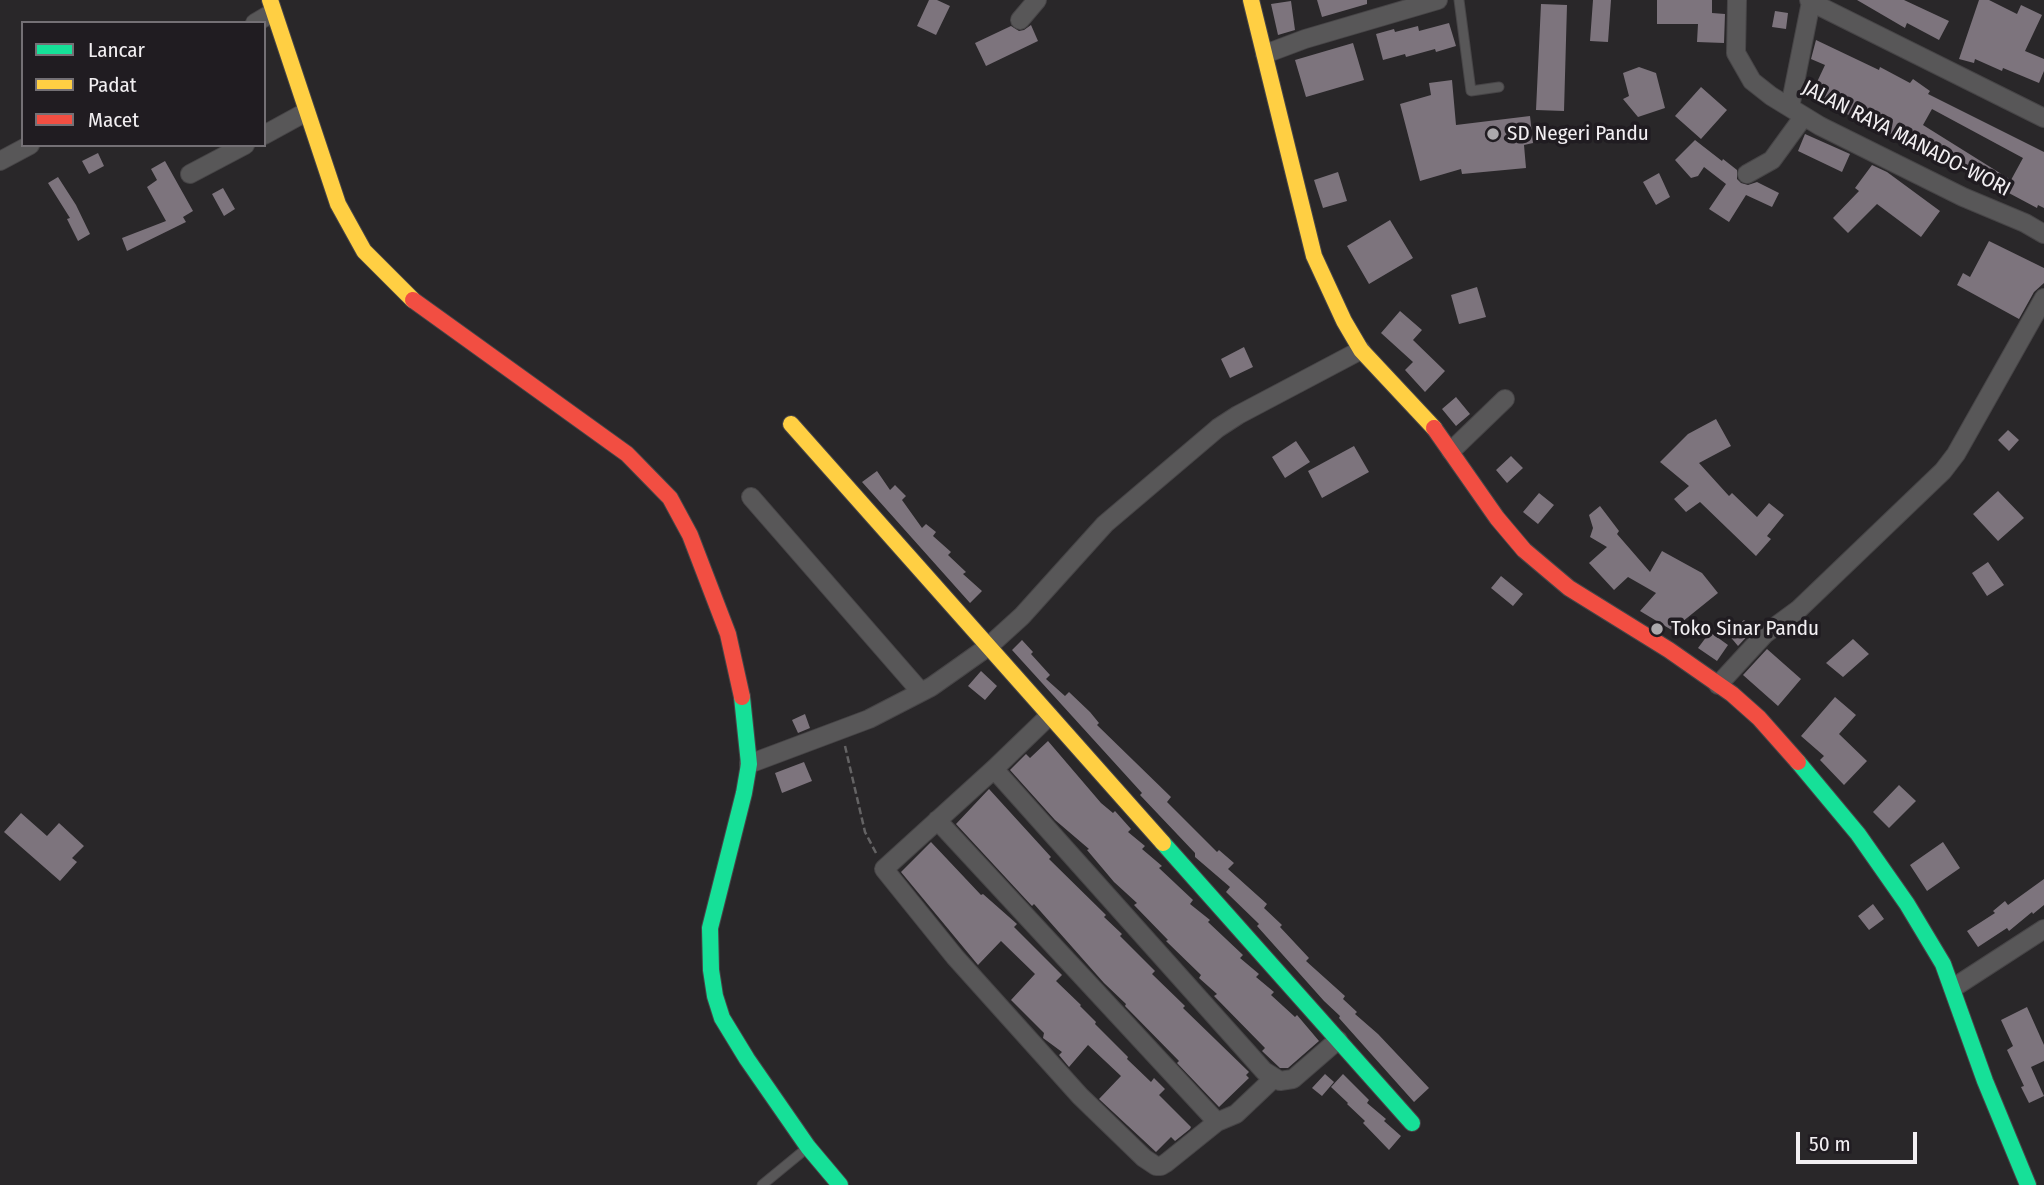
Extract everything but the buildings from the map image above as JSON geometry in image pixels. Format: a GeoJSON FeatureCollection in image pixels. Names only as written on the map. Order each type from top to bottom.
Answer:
{"type":"FeatureCollection","features":[{"type":"Feature","properties":{"kind":"main road"},"geometry":{"type":"LineString","coordinates":[[1251,0],[1314,256],[1344,321],[1361,350],[1434,428],[1511,537],[1538,564],[1569,588],[1669,650],[1759,718],[1858,834],[1931,941],[1953,988],[1984,1081],[2028,1185]]}},
{"type":"Feature","properties":{"kind":"main road"},"geometry":{"type":"LineString","coordinates":[[271,7],[338,204],[364,251],[418,303],[454,331],[612,442],[670,498],[690,535],[728,634],[745,709],[749,764],[710,928],[710,970],[722,1018],[808,1147],[840,1185]]}},
{"type":"Feature","properties":{"kind":"main road"},"geometry":{"type":"LineString","coordinates":[[791,424],[1412,1123]]}},
{"type":"Feature","properties":{"kind":"street"},"geometry":{"type":"LineString","coordinates":[[1020,20],[1037,0]]}},
{"type":"Feature","properties":{"kind":"street"},"geometry":{"type":"LineString","coordinates":[[1265,54],[1383,8],[1438,0]]}},
{"type":"Feature","properties":{"kind":"street","name":"JALAN RAYA MANADO-WORI"},"geometry":{"type":"LineString","coordinates":[[1737,0],[1736,53],[1739,62],[1752,81],[1771,96],[1820,126],[2044,234]]}},
{"type":"Feature","properties":{"kind":"street"},"geometry":{"type":"LineString","coordinates":[[1747,174],[1774,158],[1797,111],[1810,1],[2044,118]]}},
{"type":"Feature","properties":{"kind":"street"},"geometry":{"type":"LineString","coordinates":[[257,21],[271,7]]}},
{"type":"Feature","properties":{"kind":"street"},"geometry":{"type":"LineString","coordinates":[[266,134],[306,112]]}},
{"type":"Feature","properties":{"kind":"street"},"geometry":{"type":"LineString","coordinates":[[0,161],[26,147]]}},
{"type":"Feature","properties":{"kind":"street"},"geometry":{"type":"LineString","coordinates":[[190,174],[241,147]]}},
{"type":"Feature","properties":{"kind":"street"},"geometry":{"type":"LineString","coordinates":[[1718,685],[1765,634],[1806,603],[1943,471],[1956,454],[2044,298]]}},
{"type":"Feature","properties":{"kind":"street"},"geometry":{"type":"LineString","coordinates":[[749,764],[869,719],[921,692],[989,646],[1022,616],[1105,524],[1210,435],[1238,415],[1361,350]]}},
{"type":"Feature","properties":{"kind":"street"},"geometry":{"type":"LineString","coordinates":[[1451,451],[1505,399]]}},
{"type":"Feature","properties":{"kind":"street"},"geometry":{"type":"LineString","coordinates":[[751,497],[921,692]]}},
{"type":"Feature","properties":{"kind":"street"},"geometry":{"type":"LineString","coordinates":[[1049,716],[884,869],[955,957],[1080,1096],[1149,1161],[1161,1166],[1217,1122],[1236,1114],[1274,1079]]}},
{"type":"Feature","properties":{"kind":"street"},"geometry":{"type":"LineString","coordinates":[[994,769],[1260,1068],[1274,1079],[1288,1082],[1338,1040]]}},
{"type":"Feature","properties":{"kind":"street"},"geometry":{"type":"LineString","coordinates":[[937,820],[1217,1122]]}},
{"type":"Feature","properties":{"kind":"street"},"geometry":{"type":"LineString","coordinates":[[1953,988],[2044,929]]}},
{"type":"Feature","properties":{"kind":"lane"},"geometry":{"type":"LineString","coordinates":[[1459,0],[1472,91],[1499,87]]}},
{"type":"Feature","properties":{"kind":"lane"},"geometry":{"type":"LineString","coordinates":[[762,1185],[808,1147]]}},
{"type":"Feature","properties":{"kind":"path"},"geometry":{"type":"LineString","coordinates":[[841,729],[865,832],[884,869]]}},
{"type":"Feature","properties":{"kind":"traffic: fast"},"geometry":{"type":"LineString","coordinates":[[742,697],[749,764],[710,928],[715,996],[722,1018],[747,1059],[808,1147],[840,1185]]}},
{"type":"Feature","properties":{"kind":"traffic: fast"},"geometry":{"type":"LineString","coordinates":[[1798,762],[1858,834],[1907,904],[1943,964],[1985,1081],[2028,1185]]}},
{"type":"Feature","properties":{"kind":"traffic: fast"},"geometry":{"type":"LineString","coordinates":[[1163,843],[1412,1123]]}},
{"type":"Feature","properties":{"kind":"traffic: slow"},"geometry":{"type":"LineString","coordinates":[[270,0],[338,204],[364,251],[413,300]]}},
{"type":"Feature","properties":{"kind":"traffic: slow"},"geometry":{"type":"LineString","coordinates":[[1251,0],[1314,256],[1344,321],[1361,350],[1434,428]]}},
{"type":"Feature","properties":{"kind":"traffic: slow"},"geometry":{"type":"LineString","coordinates":[[791,424],[1163,843]]}},
{"type":"Feature","properties":{"kind":"traffic: jam"},"geometry":{"type":"LineString","coordinates":[[413,300],[627,454],[670,498],[690,535],[728,634],[742,697]]}},
{"type":"Feature","properties":{"kind":"traffic: jam"},"geometry":{"type":"LineString","coordinates":[[1434,428],[1497,518],[1524,550],[1569,588],[1669,650],[1732,694],[1759,718],[1798,762]]}},
{"type":"Feature","properties":{"kind":"place","name":"SD Negeri Pandu"},"geometry":{"type":"Point","coordinates":[1493,134]}},
{"type":"Feature","properties":{"kind":"place","name":"Toko Sinar Pandu"},"geometry":{"type":"Point","coordinates":[1657,629]}}]}
